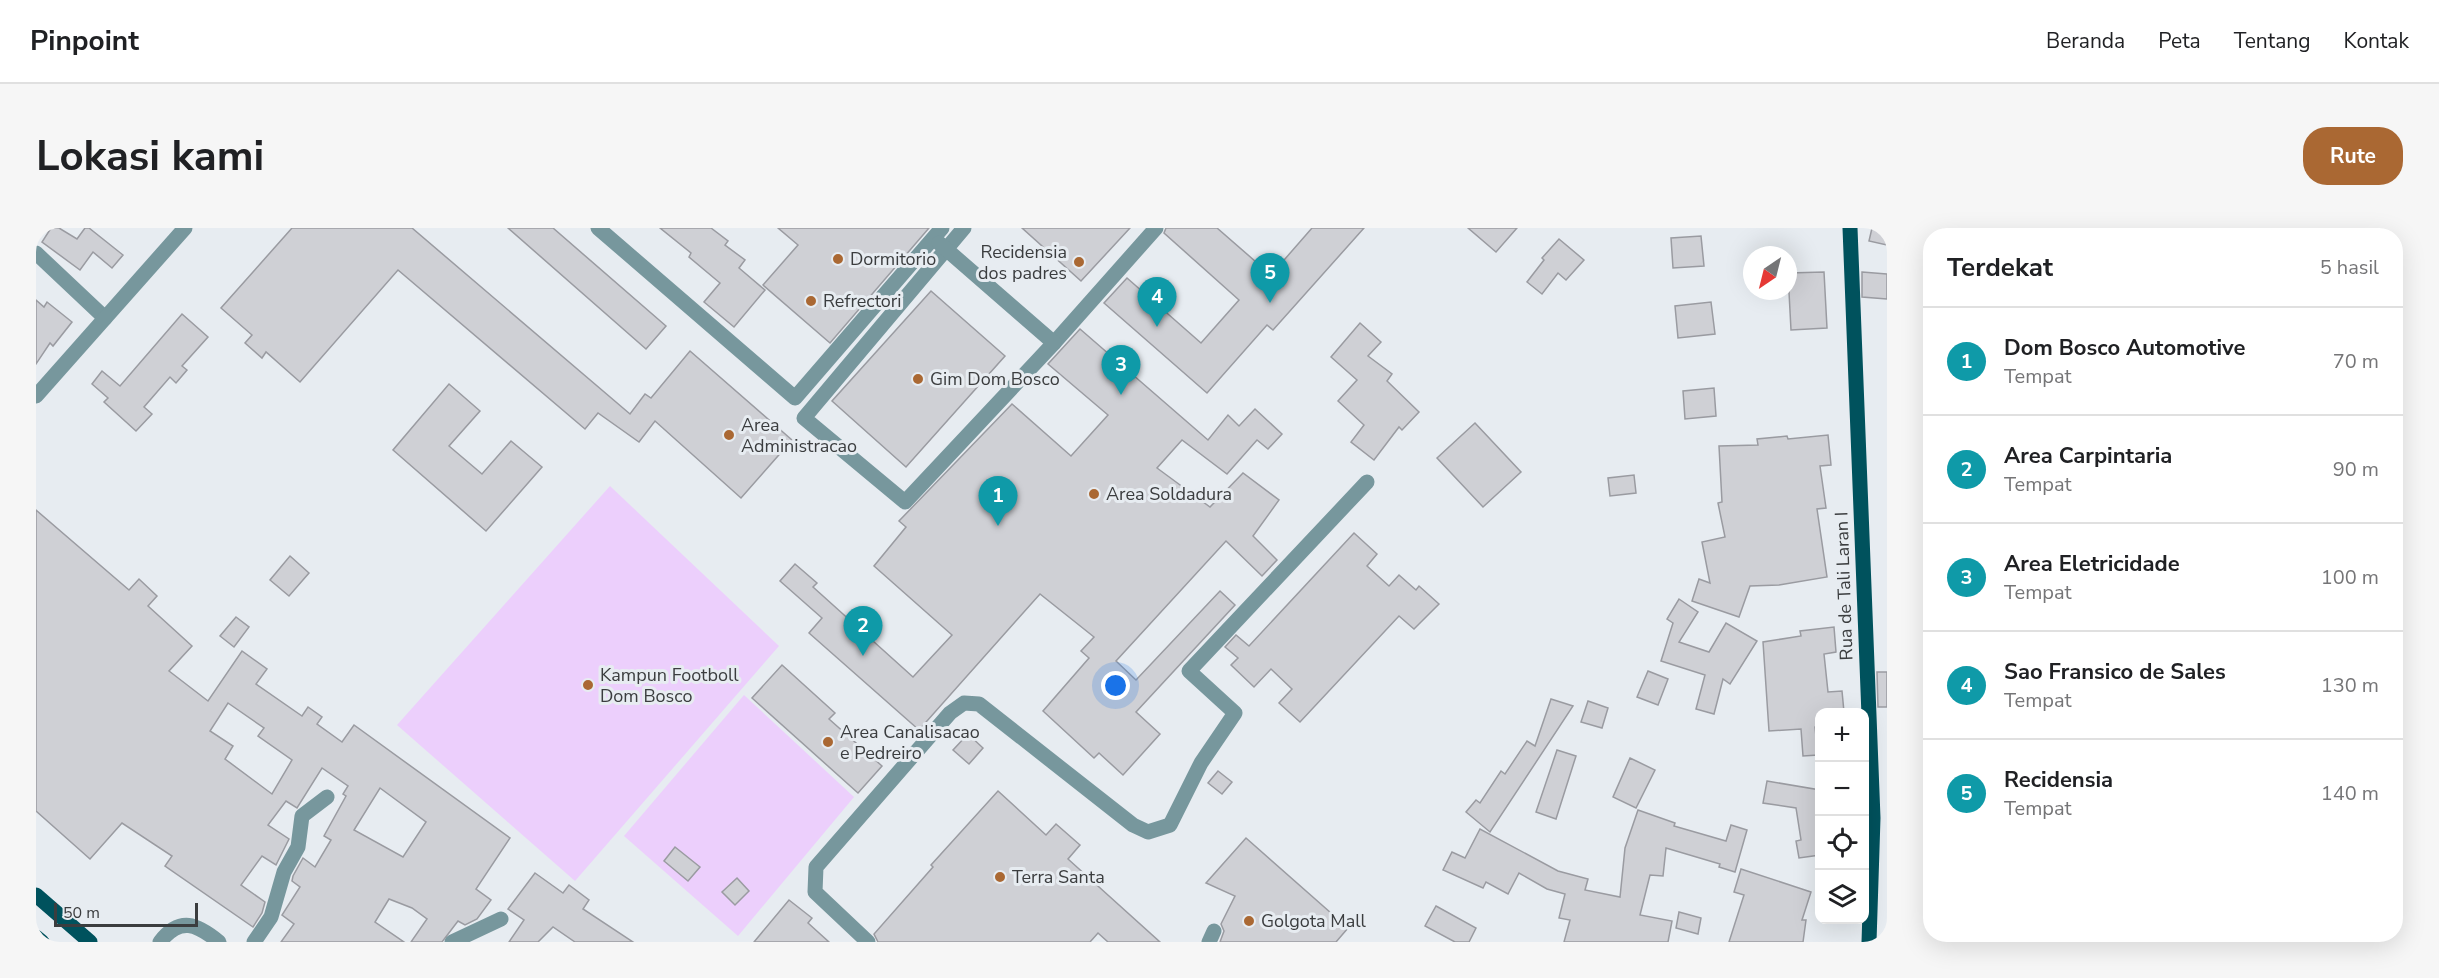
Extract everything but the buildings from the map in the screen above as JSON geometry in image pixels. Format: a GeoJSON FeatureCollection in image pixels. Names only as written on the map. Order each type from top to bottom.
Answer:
{"type":"FeatureCollection","features":[{"type":"Feature","properties":{"kind":"main road","name":"Rua de Tali Laran I"},"geometry":{"type":"LineString","coordinates":[[1850,228],[1873,818],[1869,942]]}},
{"type":"Feature","properties":{"kind":"main road"},"geometry":{"type":"LineString","coordinates":[[36,895],[90,942]]}},
{"type":"Feature","properties":{"kind":"main road"},"geometry":{"type":"LineString","coordinates":[[36,937],[42,942]]}},
{"type":"Feature","properties":{"kind":"street"},"geometry":{"type":"LineString","coordinates":[[36,396],[185,228]]}},
{"type":"Feature","properties":{"kind":"street"},"geometry":{"type":"LineString","coordinates":[[598,228],[795,398],[938,233],[946,249],[1054,343]]}},
{"type":"Feature","properties":{"kind":"street"},"geometry":{"type":"LineString","coordinates":[[964,228],[804,418],[905,502],[1054,343],[1156,228]]}},
{"type":"Feature","properties":{"kind":"street"},"geometry":{"type":"LineString","coordinates":[[36,253],[105,318]]}},
{"type":"Feature","properties":{"kind":"street"},"geometry":{"type":"LineString","coordinates":[[868,942],[815,892],[816,867],[950,713],[964,703],[978,704],[1133,825],[1148,832],[1170,825],[1202,763],[1235,713],[1189,671],[1367,482]]}},
{"type":"Feature","properties":{"kind":"street"},"geometry":{"type":"LineString","coordinates":[[254,942],[271,917],[284,872],[297,847],[302,816],[327,797]]}},
{"type":"Feature","properties":{"kind":"street"},"geometry":{"type":"LineString","coordinates":[[452,942],[501,919]]}},
{"type":"Feature","properties":{"kind":"street"},"geometry":{"type":"LineString","coordinates":[[160,942],[174,928],[188,925],[202,928],[219,942]]}},
{"type":"Feature","properties":{"kind":"shaded area","name":"Kampun Footboll Dom Bosco"},"geometry":{"type":"Polygon","coordinates":[[[610,486],[779,646],[575,881],[397,725],[610,486]]]}},
{"type":"Feature","properties":{"kind":"shaded area"},"geometry":{"type":"Polygon","coordinates":[[[744,695],[854,797],[738,936],[624,836],[744,695]]]}},
{"type":"Feature","properties":{"kind":"place","name":"Dormitorio"},"geometry":{"type":"Point","coordinates":[838,259]}},
{"type":"Feature","properties":{"kind":"place","name":"Recidensia dos padres"},"geometry":{"type":"Point","coordinates":[1079,262]}},
{"type":"Feature","properties":{"kind":"place","name":"Refrectori"},"geometry":{"type":"Point","coordinates":[811,301]}},
{"type":"Feature","properties":{"kind":"place","name":"Recidensia"},"geometry":{"type":"Point","coordinates":[1270,303]}},
{"type":"Feature","properties":{"kind":"place","name":"Sao Fransico de Sales"},"geometry":{"type":"Point","coordinates":[1157,327]}},
{"type":"Feature","properties":{"kind":"place","name":"Gim Dom Bosco"},"geometry":{"type":"Point","coordinates":[918,379]}},
{"type":"Feature","properties":{"kind":"place","name":"Area Eletricidade"},"geometry":{"type":"Point","coordinates":[1121,395]}},
{"type":"Feature","properties":{"kind":"place","name":"Area Administracao"},"geometry":{"type":"Point","coordinates":[729,435]}},
{"type":"Feature","properties":{"kind":"place","name":"Area Soldadura"},"geometry":{"type":"Point","coordinates":[1094,494]}},
{"type":"Feature","properties":{"kind":"place","name":"Dom Bosco Automotive"},"geometry":{"type":"Point","coordinates":[998,526]}},
{"type":"Feature","properties":{"kind":"place","name":"Area Carpintaria"},"geometry":{"type":"Point","coordinates":[863,656]}},
{"type":"Feature","properties":{"kind":"place","name":"Kampun Footboll Dom Bosco"},"geometry":{"type":"Point","coordinates":[588,685]}},
{"type":"Feature","properties":{"kind":"place","name":"Area Canalisacao e Pedreiro"},"geometry":{"type":"Point","coordinates":[828,742]}},
{"type":"Feature","properties":{"kind":"place","name":"Terra Santa"},"geometry":{"type":"Point","coordinates":[1000,877]}},
{"type":"Feature","properties":{"kind":"place","name":"Golgota Mall"},"geometry":{"type":"Point","coordinates":[1249,921]}}]}
